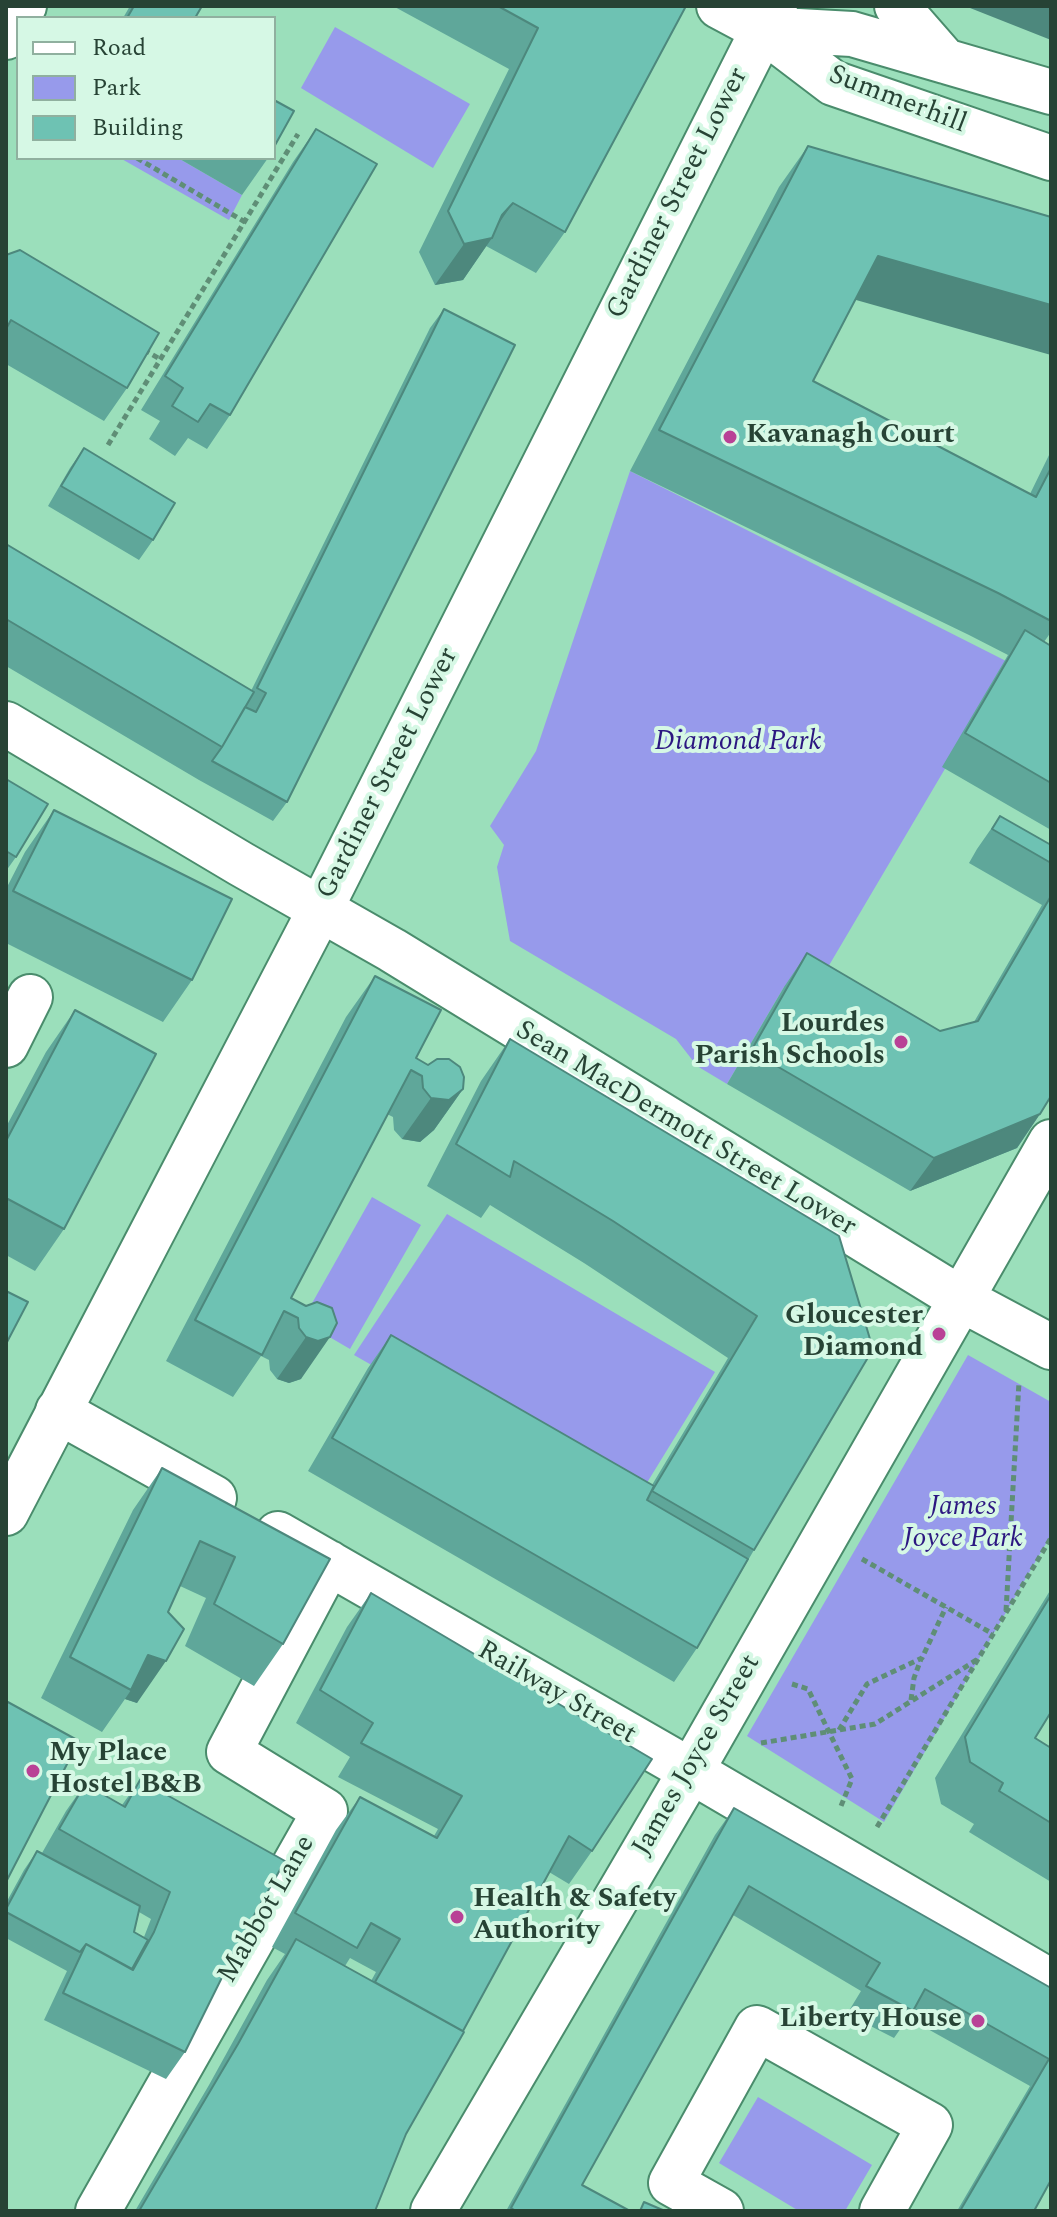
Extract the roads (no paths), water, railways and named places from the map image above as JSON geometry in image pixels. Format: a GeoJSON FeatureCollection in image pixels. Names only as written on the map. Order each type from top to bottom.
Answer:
{"type":"FeatureCollection","features":[{"type":"Feature","properties":{"kind":"street"},"geometry":{"type":"LineString","coordinates":[[719,6],[769,18]]}},
{"type":"Feature","properties":{"kind":"street"},"geometry":{"type":"LineString","coordinates":[[897,6],[945,61]]}},
{"type":"Feature","properties":{"kind":"street","name":"Summerhill"},"geometry":{"type":"LineString","coordinates":[[769,18],[852,34],[1051,92]]}},
{"type":"Feature","properties":{"kind":"street","name":"Summerhill"},"geometry":{"type":"LineString","coordinates":[[769,18],[833,83],[1051,158]]}},
{"type":"Feature","properties":{"kind":"street","name":"Gardiner Street Lower"},"geometry":{"type":"LineString","coordinates":[[6,1513],[320,910],[769,18]]}},
{"type":"Feature","properties":{"kind":"street","name":"Sean MacDermott Street Lower"},"geometry":{"type":"LineString","coordinates":[[6,724],[392,950],[961,1299],[1051,1347]]}},
{"type":"Feature","properties":{"kind":"street"},"geometry":{"type":"LineString","coordinates":[[6,1045],[30,997]]}},
{"type":"Feature","properties":{"kind":"street","name":"James Joyce Street"},"geometry":{"type":"LineString","coordinates":[[433,2211],[691,1771],[1051,1142]]}},
{"type":"Feature","properties":{"kind":"street","name":"Railway Street"},"geometry":{"type":"LineString","coordinates":[[58,1411],[691,1771],[1051,1982]]}},
{"type":"Feature","properties":{"kind":"street","name":"Mabbot Lane"},"geometry":{"type":"LineString","coordinates":[[98,2211],[325,1811],[229,1752],[329,1563]]}},
{"type":"Feature","properties":{"kind":"street"},"geometry":{"type":"LineString","coordinates":[[721,2211],[671,2183],[757,2028],[930,2125],[882,2211]]}},
{"type":"Feature","properties":{"kind":"place","name":"Kavanagh Court"},"geometry":{"type":"Point","coordinates":[730,437]}},
{"type":"Feature","properties":{"kind":"place","name":"Lourdes Parish Schools"},"geometry":{"type":"Point","coordinates":[901,1042]}},
{"type":"Feature","properties":{"kind":"place","name":"Gloucester Diamond"},"geometry":{"type":"Point","coordinates":[939,1334]}},
{"type":"Feature","properties":{"kind":"place","name":"My Place Hostel B&B"},"geometry":{"type":"Point","coordinates":[33,1771]}},
{"type":"Feature","properties":{"kind":"place","name":"Health & Safety Authority"},"geometry":{"type":"Point","coordinates":[457,1917]}},
{"type":"Feature","properties":{"kind":"place","name":"Liberty House"},"geometry":{"type":"Point","coordinates":[978,2021]}},
{"type":"Feature","properties":{"kind":"park label","name":"Diamond Park"},"geometry":{"type":"Point","coordinates":[738,744]}},
{"type":"Feature","properties":{"kind":"park label","name":"James Joyce Park"},"geometry":{"type":"Point","coordinates":[963,1525]}}]}
